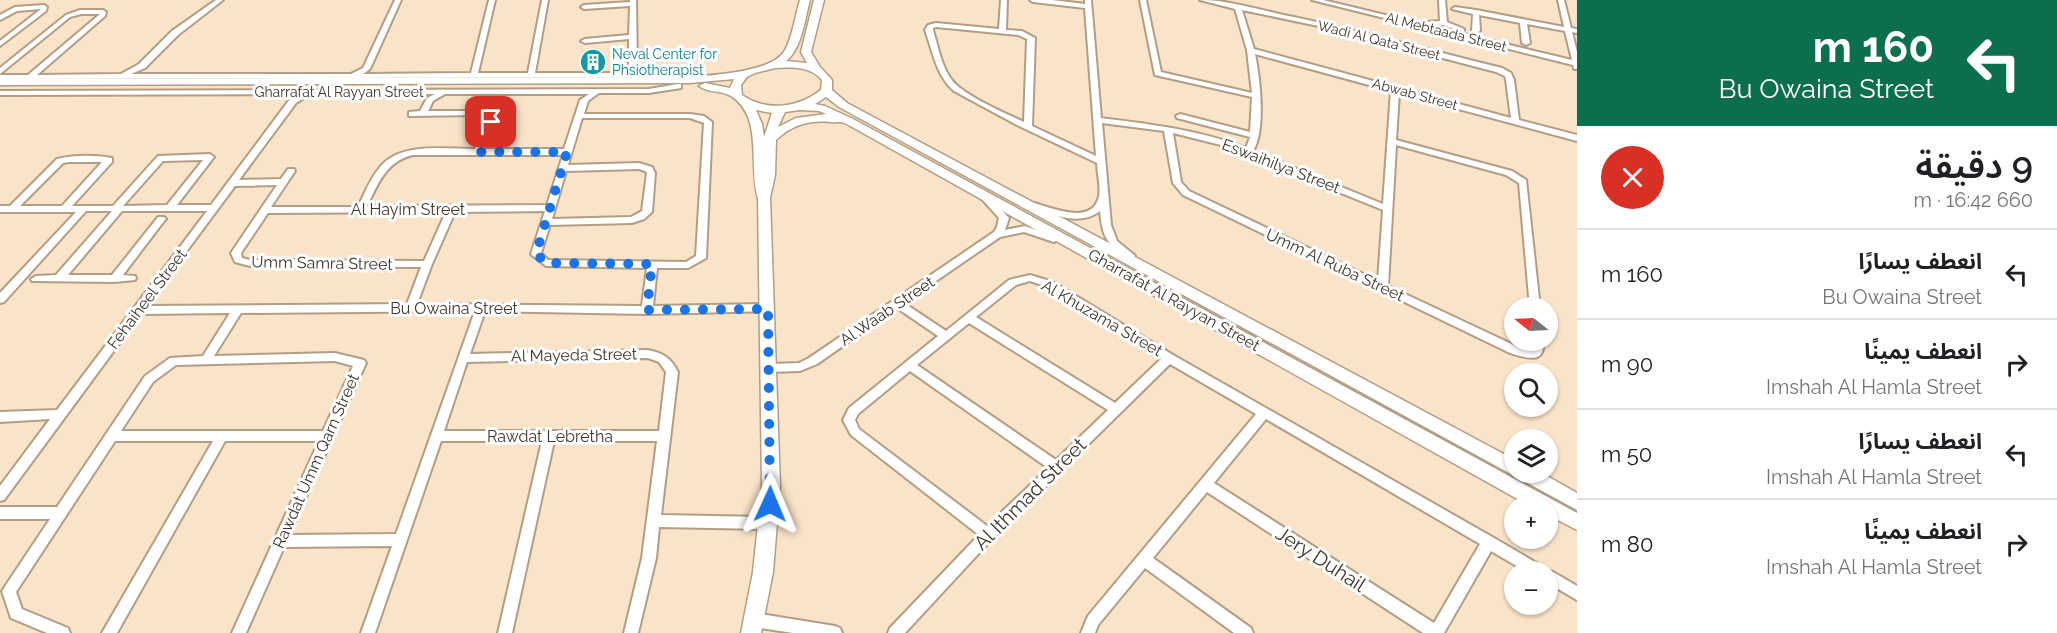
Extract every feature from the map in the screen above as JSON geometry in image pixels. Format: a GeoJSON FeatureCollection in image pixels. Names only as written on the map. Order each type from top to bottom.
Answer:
{"type":"FeatureCollection","features":[{"type":"Feature","properties":{"kind":"main road"},"geometry":{"type":"LineString","coordinates":[[775,65],[788,55],[805,0]]}},
{"type":"Feature","properties":{"kind":"main road"},"geometry":{"type":"LineString","coordinates":[[798,106],[815,99],[826,91],[828,84],[825,76],[815,69],[806,52],[819,0]]}},
{"type":"Feature","properties":{"kind":"main road","name":"Gharrafat Al Rayyan Street"},"geometry":{"type":"LineString","coordinates":[[0,88],[258,87],[347,80],[544,87],[714,80],[743,75],[775,65],[799,65],[815,69]]}},
{"type":"Feature","properties":{"kind":"main road"},"geometry":{"type":"LineString","coordinates":[[743,75],[735,85],[740,98],[758,122],[764,171],[769,368],[769,522],[752,626]]}},
{"type":"Feature","properties":{"kind":"main road"},"geometry":{"type":"LineString","coordinates":[[380,76],[397,81]]}},
{"type":"Feature","properties":{"kind":"main road"},"geometry":{"type":"LineString","coordinates":[[85,82],[107,77]]}},
{"type":"Feature","properties":{"kind":"main road"},"geometry":{"type":"LineString","coordinates":[[146,77],[171,82]]}},
{"type":"Feature","properties":{"kind":"main road"},"geometry":{"type":"LineString","coordinates":[[316,88],[347,80]]}},
{"type":"Feature","properties":{"kind":"main road","name":"Gharrafat Al Rayyan Street"},"geometry":{"type":"LineString","coordinates":[[0,82],[171,82],[316,88],[397,81],[677,83],[715,87],[759,107],[821,108],[849,121],[1528,495]]}},
{"type":"Feature","properties":{"kind":"main road"},"geometry":{"type":"LineString","coordinates":[[258,87],[285,95]]}},
{"type":"Feature","properties":{"kind":"main road"},"geometry":{"type":"LineString","coordinates":[[544,87],[572,92]]}},
{"type":"Feature","properties":{"kind":"main road"},"geometry":{"type":"LineString","coordinates":[[20,93],[54,88]]}},
{"type":"Feature","properties":{"kind":"main road","name":"Gharrafat Al Rayyan Street"},"geometry":{"type":"LineString","coordinates":[[826,91],[843,105],[1504,462]]}},
{"type":"Feature","properties":{"kind":"main road"},"geometry":{"type":"LineString","coordinates":[[764,171],[771,121],[782,108]]}},
{"type":"Feature","properties":{"kind":"main road"},"geometry":{"type":"LineString","coordinates":[[770,139],[782,128],[800,120],[821,117],[849,121]]}},
{"type":"Feature","properties":{"kind":"main road"},"geometry":{"type":"LineString","coordinates":[[1543,483],[1576,501]]}},
{"type":"Feature","properties":{"kind":"main road","name":"Gharrafat Al Rayyan Street"},"geometry":{"type":"LineString","coordinates":[[1558,512],[1577,522]]}},
{"type":"Feature","properties":{"kind":"street"},"geometry":{"type":"LineString","coordinates":[[120,77],[142,66],[175,33],[220,0]]}},
{"type":"Feature","properties":{"kind":"street"},"geometry":{"type":"LineString","coordinates":[[347,80],[366,69],[398,0]]}},
{"type":"Feature","properties":{"kind":"street"},"geometry":{"type":"LineString","coordinates":[[474,76],[492,0]]}},
{"type":"Feature","properties":{"kind":"street"},"geometry":{"type":"LineString","coordinates":[[531,75],[545,0]]}},
{"type":"Feature","properties":{"kind":"street"},"geometry":{"type":"LineString","coordinates":[[1002,31],[1004,0]]}},
{"type":"Feature","properties":{"kind":"street"},"geometry":{"type":"LineString","coordinates":[[1033,0],[1089,3],[1100,120],[1103,197],[1109,238],[1136,263]]}},
{"type":"Feature","properties":{"kind":"street"},"geometry":{"type":"LineString","coordinates":[[1143,0],[1158,73],[1257,96]]}},
{"type":"Feature","properties":{"kind":"street","name":"Wadi Al Qata Street"},"geometry":{"type":"LineString","coordinates":[[1203,0],[1318,24],[1503,72],[1510,80],[1515,121]]}},
{"type":"Feature","properties":{"kind":"street","name":"Al Mebtaada Street"},"geometry":{"type":"LineString","coordinates":[[1315,0],[1475,35],[1577,65]]}},
{"type":"Feature","properties":{"kind":"street"},"geometry":{"type":"LineString","coordinates":[[1357,0],[1359,11]]}},
{"type":"Feature","properties":{"kind":"street"},"geometry":{"type":"LineString","coordinates":[[1442,0],[1444,23]]}},
{"type":"Feature","properties":{"kind":"street"},"geometry":{"type":"LineString","coordinates":[[1561,0],[1577,65]]}},
{"type":"Feature","properties":{"kind":"street"},"geometry":{"type":"LineString","coordinates":[[584,7],[633,2],[633,67],[637,75]]}},
{"type":"Feature","properties":{"kind":"street"},"geometry":{"type":"LineString","coordinates":[[1237,6],[1252,51],[1257,96],[1254,136],[1249,151]]}},
{"type":"Feature","properties":{"kind":"street"},"geometry":{"type":"LineString","coordinates":[[0,18],[15,9],[44,7],[44,10],[0,44]]}},
{"type":"Feature","properties":{"kind":"street"},"geometry":{"type":"LineString","coordinates":[[1455,9],[1577,31]]}},
{"type":"Feature","properties":{"kind":"street"},"geometry":{"type":"LineString","coordinates":[[0,72],[68,16],[80,12],[103,12],[103,15],[30,77]]}},
{"type":"Feature","properties":{"kind":"street"},"geometry":{"type":"LineString","coordinates":[[1417,24],[1444,23],[1475,35],[1476,12]]}},
{"type":"Feature","properties":{"kind":"street"},"geometry":{"type":"LineString","coordinates":[[1523,22],[1526,43]]}},
{"type":"Feature","properties":{"kind":"street"},"geometry":{"type":"LineString","coordinates":[[1028,126],[1032,39],[1024,34],[1002,31],[936,25],[929,28],[951,85],[1028,126],[1102,162]]}},
{"type":"Feature","properties":{"kind":"street"},"geometry":{"type":"LineString","coordinates":[[585,40],[633,37]]}},
{"type":"Feature","properties":{"kind":"street","name":"Abwab Street"},"geometry":{"type":"LineString","coordinates":[[1252,51],[1577,138]]}},
{"type":"Feature","properties":{"kind":"street"},"geometry":{"type":"LineString","coordinates":[[142,66],[140,72],[146,77]]}},
{"type":"Feature","properties":{"kind":"street"},"geometry":{"type":"LineString","coordinates":[[366,69],[368,73],[380,76]]}},
{"type":"Feature","properties":{"kind":"street","name":"Gharrafat Al Rayyan Street"},"geometry":{"type":"LineString","coordinates":[[0,77],[347,80],[380,76],[637,75],[677,83]]}},
{"type":"Feature","properties":{"kind":"street","name":"Gharrafat Al Rayyan Street"},"geometry":{"type":"LineString","coordinates":[[316,88],[422,92],[654,91],[677,83]]}},
{"type":"Feature","properties":{"kind":"street"},"geometry":{"type":"LineString","coordinates":[[285,95],[316,88]]}},
{"type":"Feature","properties":{"kind":"street"},"geometry":{"type":"LineString","coordinates":[[1383,287],[1395,89]]}},
{"type":"Feature","properties":{"kind":"street"},"geometry":{"type":"LineString","coordinates":[[579,116],[690,116],[708,122],[701,258],[688,265],[546,263],[536,254],[562,168],[584,100],[600,91]]}},
{"type":"Feature","properties":{"kind":"street"},"geometry":{"type":"LineString","coordinates":[[422,92],[429,95],[430,100]]}},
{"type":"Feature","properties":{"kind":"street"},"geometry":{"type":"LineString","coordinates":[[423,114],[430,100],[447,92]]}},
{"type":"Feature","properties":{"kind":"street"},"geometry":{"type":"LineString","coordinates":[[572,92],[584,100]]}},
{"type":"Feature","properties":{"kind":"street","name":"Gharrafat Al Rayyan Street"},"geometry":{"type":"LineString","coordinates":[[0,95],[20,93],[285,95]]}},
{"type":"Feature","properties":{"kind":"street","name":"Fehaiheel Street"},"geometry":{"type":"LineString","coordinates":[[0,496],[234,183],[285,95]]}},
{"type":"Feature","properties":{"kind":"street"},"geometry":{"type":"LineString","coordinates":[[412,114],[480,113],[490,117],[491,122],[478,152]]}},
{"type":"Feature","properties":{"kind":"street"},"geometry":{"type":"LineString","coordinates":[[1180,116],[1254,136]]}},
{"type":"Feature","properties":{"kind":"street","name":"Eswaihilya Street"},"geometry":{"type":"LineString","coordinates":[[1100,120],[1168,129],[1249,151],[1388,209]]}},
{"type":"Feature","properties":{"kind":"street","name":"Umm Al Ruba Street"},"geometry":{"type":"LineString","coordinates":[[1168,129],[1177,183],[1185,194],[1504,344]]}},
{"type":"Feature","properties":{"kind":"street"},"geometry":{"type":"LineString","coordinates":[[1392,141],[1509,173],[1523,182],[1534,297]]}},
{"type":"Feature","properties":{"kind":"street"},"geometry":{"type":"LineString","coordinates":[[361,209],[387,161],[399,154],[567,152]]}},
{"type":"Feature","properties":{"kind":"street"},"geometry":{"type":"LineString","coordinates":[[59,279],[161,158],[210,157],[170,208]]}},
{"type":"Feature","properties":{"kind":"street"},"geometry":{"type":"LineString","coordinates":[[12,209],[60,161],[69,159],[109,160],[64,209]]}},
{"type":"Feature","properties":{"kind":"street"},"geometry":{"type":"LineString","coordinates":[[546,222],[632,220],[641,218],[647,212],[651,173],[649,169],[639,166],[562,168]]}},
{"type":"Feature","properties":{"kind":"street","name":"Umm Samra Street"},"geometry":{"type":"LineString","coordinates":[[291,171],[236,253],[238,260],[250,263],[427,264]]}},
{"type":"Feature","properties":{"kind":"street"},"geometry":{"type":"LineString","coordinates":[[234,183],[285,182]]}},
{"type":"Feature","properties":{"kind":"street"},"geometry":{"type":"LineString","coordinates":[[985,196],[1004,218],[997,234]]}},
{"type":"Feature","properties":{"kind":"street"},"geometry":{"type":"LineString","coordinates":[[1028,205],[1060,215],[1079,217],[1096,211],[1103,197]]}},
{"type":"Feature","properties":{"kind":"street"},"geometry":{"type":"LineString","coordinates":[[0,299],[83,208]]}},
{"type":"Feature","properties":{"kind":"street"},"geometry":{"type":"LineString","coordinates":[[0,209],[215,208]]}},
{"type":"Feature","properties":{"kind":"street"},"geometry":{"type":"LineString","coordinates":[[411,308],[427,264],[452,208]]}},
{"type":"Feature","properties":{"kind":"street","name":"Al Hayim Street"},"geometry":{"type":"LineString","coordinates":[[267,210],[550,208]]}},
{"type":"Feature","properties":{"kind":"street"},"geometry":{"type":"LineString","coordinates":[[114,279],[161,219]]}},
{"type":"Feature","properties":{"kind":"street","name":"Al Waab Street"},"geometry":{"type":"LineString","coordinates":[[769,368],[800,367],[813,361],[997,234],[1008,230],[1025,229],[1068,242]]}},
{"type":"Feature","properties":{"kind":"street"},"geometry":{"type":"LineString","coordinates":[[647,310],[652,264]]}},
{"type":"Feature","properties":{"kind":"street"},"geometry":{"type":"LineString","coordinates":[[36,279],[131,278]]}},
{"type":"Feature","properties":{"kind":"street","name":"Al Khuzama Street"},"geometry":{"type":"LineString","coordinates":[[988,534],[855,432],[849,420],[853,411],[1013,282],[1030,278],[1049,284],[1169,358],[1521,561]]}},
{"type":"Feature","properties":{"kind":"street"},"geometry":{"type":"LineString","coordinates":[[898,304],[946,336]]}},
{"type":"Feature","properties":{"kind":"street"},"geometry":{"type":"LineString","coordinates":[[368,633],[481,307]]}},
{"type":"Feature","properties":{"kind":"street","name":"Bu Owaina Street"},"geometry":{"type":"LineString","coordinates":[[139,310],[481,307],[647,310],[768,309]]}},
{"type":"Feature","properties":{"kind":"street"},"geometry":{"type":"LineString","coordinates":[[206,360],[237,310]]}},
{"type":"Feature","properties":{"kind":"street"},"geometry":{"type":"LineString","coordinates":[[969,318],[1115,409]]}},
{"type":"Feature","properties":{"kind":"street","name":"Umm Al Ruba Street"},"geometry":{"type":"LineString","coordinates":[[1518,351],[1538,351]]}},
{"type":"Feature","properties":{"kind":"street","name":"Al Mayeda Street"},"geometry":{"type":"LineString","coordinates":[[462,358],[642,354],[660,357],[668,363],[672,372],[654,521],[643,592],[632,633]]}},
{"type":"Feature","properties":{"kind":"street","name":"Rawdat Umm Qarn Street"},"geometry":{"type":"LineString","coordinates":[[63,633],[16,613],[9,591],[149,379],[174,361],[335,357],[360,363],[239,633]]}},
{"type":"Feature","properties":{"kind":"street","name":"Al Ithmad Street"},"geometry":{"type":"LineString","coordinates":[[895,633],[988,534],[1169,358]]}},
{"type":"Feature","properties":{"kind":"street"},"geometry":{"type":"LineString","coordinates":[[909,365],[1056,467]]}},
{"type":"Feature","properties":{"kind":"street"},"geometry":{"type":"LineString","coordinates":[[1088,633],[1093,621],[1265,412]]}},
{"type":"Feature","properties":{"kind":"street"},"geometry":{"type":"LineString","coordinates":[[0,417],[61,414]]}},
{"type":"Feature","properties":{"kind":"street"},"geometry":{"type":"LineString","coordinates":[[111,436],[327,436]]}},
{"type":"Feature","properties":{"kind":"street"},"geometry":{"type":"LineString","coordinates":[[109,633],[222,436]]}},
{"type":"Feature","properties":{"kind":"street","name":"Rawdat Lebretha"},"geometry":{"type":"LineString","coordinates":[[435,436],[664,436]]}},
{"type":"Feature","properties":{"kind":"street"},"geometry":{"type":"LineString","coordinates":[[505,633],[549,436]]}},
{"type":"Feature","properties":{"kind":"street","name":"Jery Duhail"},"geometry":{"type":"LineString","coordinates":[[1205,484],[1436,633]]}},
{"type":"Feature","properties":{"kind":"street"},"geometry":{"type":"LineString","coordinates":[[0,513],[60,513]]}},
{"type":"Feature","properties":{"kind":"street"},"geometry":{"type":"LineString","coordinates":[[654,521],[769,522]]}},
{"type":"Feature","properties":{"kind":"street"},"geometry":{"type":"LineString","coordinates":[[280,541],[400,540]]}},
{"type":"Feature","properties":{"kind":"street"},"geometry":{"type":"LineString","coordinates":[[1436,633],[1489,542]]}},
{"type":"Feature","properties":{"kind":"street"},"geometry":{"type":"LineString","coordinates":[[1143,559],[1246,633]]}},
{"type":"Feature","properties":{"kind":"street"},"geometry":{"type":"LineString","coordinates":[[1558,582],[1577,594]]}},
{"type":"Feature","properties":{"kind":"street"},"geometry":{"type":"LineString","coordinates":[[752,626],[835,633]]}},
{"type":"Feature","properties":{"kind":"building"},"geometry":{"type":"Polygon","coordinates":[[[588,51],[597,51],[596,61],[587,62],[588,51]]]}},
{"type":"Feature","properties":{"kind":"place","name":"Neval Center for Phsiotherapist"},"geometry":{"type":"Point","coordinates":[593,62]}},
{"type":"Feature","properties":{"kind":"route"},"geometry":{"type":"LineString","coordinates":[[491,122],[478,152],[567,152],[536,254],[546,263],[652,264],[647,310],[768,309],[770,504]]}}]}
